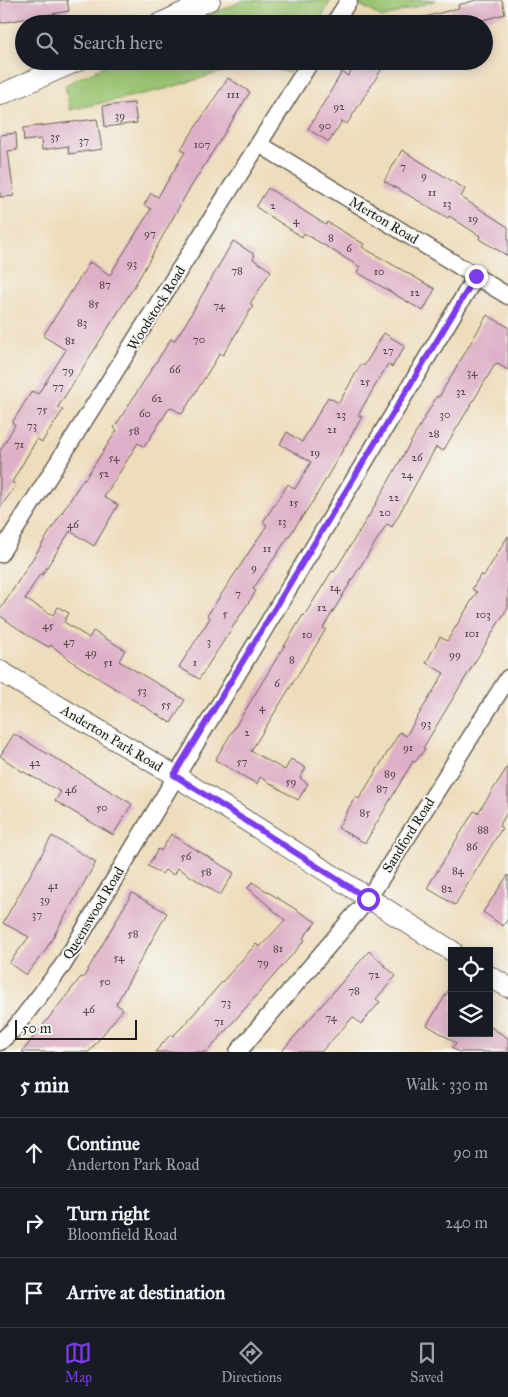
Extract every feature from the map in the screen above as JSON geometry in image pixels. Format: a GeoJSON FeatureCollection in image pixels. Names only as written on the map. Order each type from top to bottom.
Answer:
{"type":"FeatureCollection","features":[{"type":"Feature","properties":{"kind":"street"},"geometry":{"type":"LineString","coordinates":[[178,15],[210,0]]}},
{"type":"Feature","properties":{"kind":"street"},"geometry":{"type":"LineString","coordinates":[[340,15],[349,0]]}},
{"type":"Feature","properties":{"kind":"street"},"geometry":{"type":"LineString","coordinates":[[0,95],[57,70]]}},
{"type":"Feature","properties":{"kind":"street","name":"Woodstock Road"},"geometry":{"type":"LineString","coordinates":[[0,554],[305,70]]}},
{"type":"Feature","properties":{"kind":"street","name":"Merton Road"},"geometry":{"type":"LineString","coordinates":[[259,144],[508,296]]}},
{"type":"Feature","properties":{"kind":"street","name":"Queenswood Road"},"geometry":{"type":"LineString","coordinates":[[0,1042],[14,1029],[62,964],[476,276]]}},
{"type":"Feature","properties":{"kind":"street","name":"Anderton Park Road"},"geometry":{"type":"LineString","coordinates":[[0,670],[174,775],[448,949]]}},
{"type":"Feature","properties":{"kind":"street","name":"Sandford Road"},"geometry":{"type":"LineString","coordinates":[[238,1052],[368,899],[508,678]]}},
{"type":"Feature","properties":{"kind":"street"},"geometry":{"type":"LineString","coordinates":[[493,978],[508,987]]}},
{"type":"Feature","properties":{"kind":"green space"},"geometry":{"type":"Polygon","coordinates":[[[244,0],[331,0],[323,15],[210,15],[244,0]]]}},
{"type":"Feature","properties":{"kind":"green space"},"geometry":{"type":"Polygon","coordinates":[[[358,0],[436,0],[391,15],[377,15],[357,3],[358,0]]]}},
{"type":"Feature","properties":{"kind":"green space"},"geometry":{"type":"Polygon","coordinates":[[[96,70],[228,70],[165,89],[70,110],[65,85],[96,70]]]}},
{"type":"Feature","properties":{"kind":"green space"},"geometry":{"type":"Polygon","coordinates":[[[278,70],[291,70],[289,73],[278,70]]]}},
{"type":"Feature","properties":{"kind":"building"},"geometry":{"type":"Polygon","coordinates":[[[0,0],[67,0],[69,11],[46,15],[15,15],[15,20],[0,23],[0,0]]]}},
{"type":"Feature","properties":{"kind":"building"},"geometry":{"type":"Polygon","coordinates":[[[477,0],[502,0],[505,14],[493,17],[493,15],[432,15],[459,8],[458,5],[477,0]]]}},
{"type":"Feature","properties":{"kind":"building"},"geometry":{"type":"Polygon","coordinates":[[[352,70],[381,70],[347,124],[342,121],[329,142],[308,129],[342,72],[348,76],[352,70]]]}},
{"type":"Feature","properties":{"kind":"building"},"geometry":{"type":"Polygon","coordinates":[[[228,78],[250,92],[187,193],[134,287],[58,407],[63,410],[42,442],[37,439],[12,482],[16,485],[0,508],[0,451],[15,425],[12,423],[32,391],[38,394],[66,350],[43,336],[90,262],[110,275],[151,209],[144,205],[151,193],[158,197],[185,152],[181,149],[228,78]]]}},
{"type":"Feature","properties":{"kind":"building"},"geometry":{"type":"Polygon","coordinates":[[[134,103],[137,123],[105,127],[103,106],[134,103]]]}},
{"type":"Feature","properties":{"kind":"building"},"geometry":{"type":"Polygon","coordinates":[[[97,119],[102,149],[69,154],[68,146],[42,150],[41,139],[24,141],[23,128],[97,119]]]}},
{"type":"Feature","properties":{"kind":"building"},"geometry":{"type":"Polygon","coordinates":[[[16,133],[17,150],[8,151],[14,196],[0,197],[0,135],[16,133]]]}},
{"type":"Feature","properties":{"kind":"building"},"geometry":{"type":"Polygon","coordinates":[[[402,150],[465,189],[461,197],[508,227],[508,256],[479,239],[480,236],[449,216],[448,218],[384,181],[402,150]]]}},
{"type":"Feature","properties":{"kind":"building"},"geometry":{"type":"Polygon","coordinates":[[[268,188],[326,225],[327,222],[364,244],[362,247],[435,289],[423,311],[357,272],[360,267],[304,233],[302,237],[256,207],[268,188]]]}},
{"type":"Feature","properties":{"kind":"building"},"geometry":{"type":"Polygon","coordinates":[[[233,241],[255,255],[253,259],[271,271],[250,304],[253,306],[223,355],[220,353],[182,414],[170,407],[144,447],[138,443],[104,497],[118,505],[94,546],[70,531],[25,599],[53,615],[58,607],[69,613],[64,622],[89,638],[93,631],[125,650],[119,661],[185,700],[171,723],[74,663],[51,645],[49,647],[29,636],[0,616],[0,610],[84,478],[117,430],[114,428],[171,339],[174,341],[186,323],[233,241]]]}},
{"type":"Feature","properties":{"kind":"building"},"geometry":{"type":"Polygon","coordinates":[[[487,315],[508,327],[508,370],[496,363],[443,451],[436,447],[392,527],[387,524],[353,578],[323,628],[326,629],[251,751],[285,770],[291,759],[306,768],[300,778],[308,784],[298,800],[260,777],[257,784],[215,760],[303,615],[332,571],[334,572],[370,514],[437,396],[439,397],[487,315]]]}},
{"type":"Feature","properties":{"kind":"building"},"geometry":{"type":"Polygon","coordinates":[[[384,333],[405,346],[392,367],[388,364],[358,415],[362,417],[313,501],[253,589],[256,591],[199,679],[179,667],[210,618],[207,616],[267,525],[263,522],[288,484],[295,489],[311,462],[280,444],[287,432],[302,442],[328,397],[339,403],[361,364],[364,366],[384,333]]]}},
{"type":"Feature","properties":{"kind":"building"},"geometry":{"type":"Polygon","coordinates":[[[508,536],[508,607],[423,748],[425,749],[415,762],[413,761],[365,843],[338,828],[355,797],[359,799],[400,732],[406,736],[444,673],[426,663],[440,637],[447,641],[477,592],[472,589],[481,574],[484,576],[508,536]]]}},
{"type":"Feature","properties":{"kind":"building"},"geometry":{"type":"Polygon","coordinates":[[[14,734],[132,804],[113,835],[55,801],[61,792],[20,770],[0,756],[14,734]]]}},
{"type":"Feature","properties":{"kind":"building"},"geometry":{"type":"Polygon","coordinates":[[[508,766],[508,811],[499,826],[502,828],[455,905],[427,888],[474,811],[478,813],[508,766]]]}},
{"type":"Feature","properties":{"kind":"building"},"geometry":{"type":"Polygon","coordinates":[[[171,834],[234,873],[220,895],[178,868],[174,875],[165,870],[162,874],[148,866],[158,849],[161,851],[171,834]]]}},
{"type":"Feature","properties":{"kind":"building"},"geometry":{"type":"Polygon","coordinates":[[[52,836],[96,862],[45,951],[26,975],[9,963],[29,937],[3,923],[52,836]]]}},
{"type":"Feature","properties":{"kind":"building"},"geometry":{"type":"Polygon","coordinates":[[[508,875],[508,919],[503,926],[483,912],[508,875]]]}},
{"type":"Feature","properties":{"kind":"building"},"geometry":{"type":"Polygon","coordinates":[[[252,882],[316,922],[303,938],[305,940],[207,1052],[155,1052],[171,1034],[173,1036],[183,1026],[256,944],[260,947],[285,920],[248,888],[252,882]]]}},
{"type":"Feature","properties":{"kind":"building"},"geometry":{"type":"Polygon","coordinates":[[[132,893],[167,913],[116,1004],[123,1009],[89,1052],[22,1052],[81,977],[83,978],[132,893]]]}},
{"type":"Feature","properties":{"kind":"building"},"geometry":{"type":"Polygon","coordinates":[[[369,951],[396,976],[376,999],[380,1002],[361,1024],[353,1017],[321,1052],[281,1052],[369,951]]]}},
{"type":"Feature","properties":{"kind":"building"},"geometry":{"type":"Polygon","coordinates":[[[448,991],[448,1037],[493,1037],[493,1029],[508,1038],[508,1052],[459,1052],[452,1048],[456,1043],[427,1025],[448,991]]]}},
{"type":"Feature","properties":{"kind":"route"},"geometry":{"type":"LineString","coordinates":[[368,899],[174,775],[476,276]]}}]}
